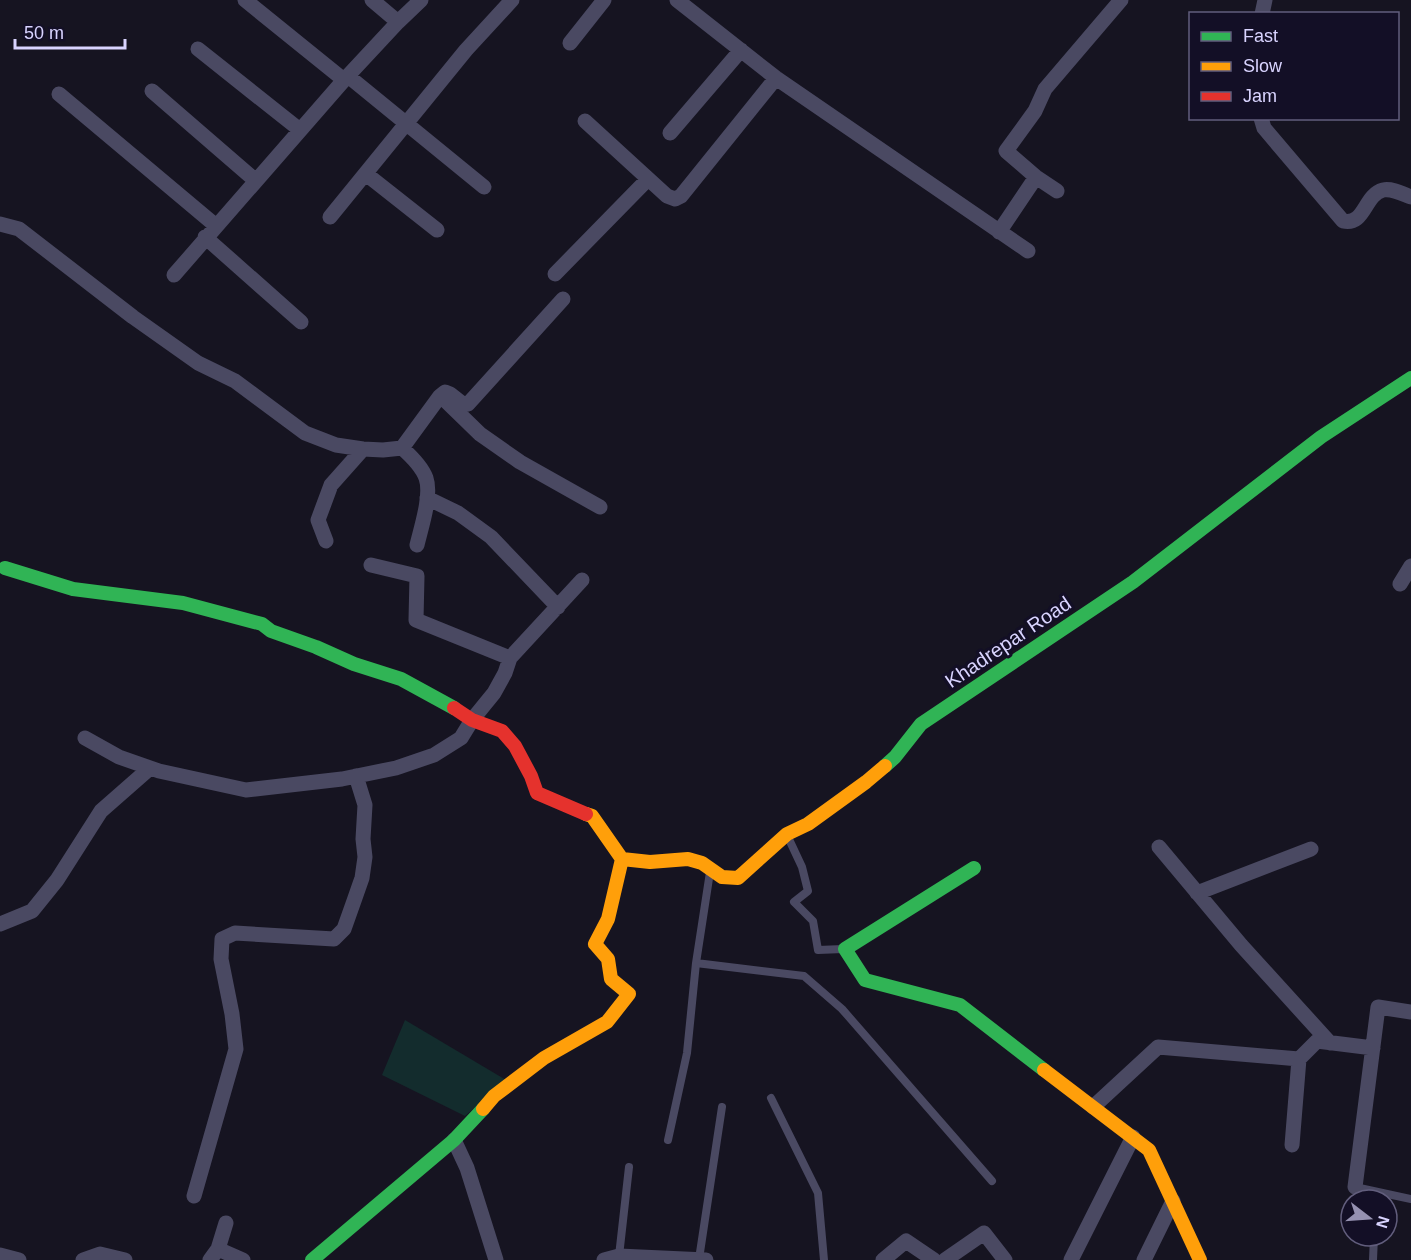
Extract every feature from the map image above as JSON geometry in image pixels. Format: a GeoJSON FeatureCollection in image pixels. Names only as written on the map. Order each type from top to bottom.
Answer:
{"type":"FeatureCollection","features":[{"type":"Feature","properties":{"kind":"street"},"geometry":{"type":"LineString","coordinates":[[245,0],[408,123],[484,187]]}},
{"type":"Feature","properties":{"kind":"street"},"geometry":{"type":"LineString","coordinates":[[372,0],[398,22]]}},
{"type":"Feature","properties":{"kind":"street"},"geometry":{"type":"LineString","coordinates":[[174,275],[215,225],[346,78],[398,22],[422,0]]}},
{"type":"Feature","properties":{"kind":"street"},"geometry":{"type":"LineString","coordinates":[[330,217],[466,50],[512,0]]}},
{"type":"Feature","properties":{"kind":"street"},"geometry":{"type":"LineString","coordinates":[[570,43],[604,0]]}},
{"type":"Feature","properties":{"kind":"street"},"geometry":{"type":"LineString","coordinates":[[1057,191],[1036,177],[1006,151],[1035,111],[1045,89],[1121,0]]}},
{"type":"Feature","properties":{"kind":"street"},"geometry":{"type":"LineString","coordinates":[[686,3],[776,78],[1028,251]]}},
{"type":"Feature","properties":{"kind":"street"},"geometry":{"type":"LineString","coordinates":[[198,49],[300,130]]}},
{"type":"Feature","properties":{"kind":"street"},"geometry":{"type":"LineString","coordinates":[[670,133],[741,50]]}},
{"type":"Feature","properties":{"kind":"street"},"geometry":{"type":"LineString","coordinates":[[585,121],[667,196],[675,199],[681,196],[776,78]]}},
{"type":"Feature","properties":{"kind":"street"},"geometry":{"type":"LineString","coordinates":[[152,91],[256,181]]}},
{"type":"Feature","properties":{"kind":"street"},"geometry":{"type":"LineString","coordinates":[[59,94],[215,225]]}},
{"type":"Feature","properties":{"kind":"street"},"geometry":{"type":"LineString","coordinates":[[1262,120],[1264,128],[1343,221],[1350,222],[1357,219],[1377,193],[1384,189],[1411,197]]}},
{"type":"Feature","properties":{"kind":"street"},"geometry":{"type":"LineString","coordinates":[[366,174],[437,230]]}},
{"type":"Feature","properties":{"kind":"street"},"geometry":{"type":"LineString","coordinates":[[999,232],[1036,177]]}},
{"type":"Feature","properties":{"kind":"street"},"geometry":{"type":"LineString","coordinates":[[555,274],[648,179]]}},
{"type":"Feature","properties":{"kind":"street"},"geometry":{"type":"LineString","coordinates":[[0,224],[19,229],[133,317],[198,363],[235,381],[304,433],[336,445],[363,449],[402,448],[445,392],[450,393],[464,405],[468,404],[563,300]]}},
{"type":"Feature","properties":{"kind":"street"},"geometry":{"type":"LineString","coordinates":[[205,237],[301,321]]}},
{"type":"Feature","properties":{"kind":"street","name":"Khadrepar Road"},"geometry":{"type":"LineString","coordinates":[[622,859],[647,862],[689,859],[709,868],[711,872],[723,878],[738,878],[787,834],[808,824],[866,782],[895,757],[921,724],[1133,582],[1321,437],[1411,378]]}},
{"type":"Feature","properties":{"kind":"street"},"geometry":{"type":"LineString","coordinates":[[440,396],[480,434],[512,457],[600,507]]}},
{"type":"Feature","properties":{"kind":"street"},"geometry":{"type":"LineString","coordinates":[[402,448],[427,479],[428,498],[417,546]]}},
{"type":"Feature","properties":{"kind":"street"},"geometry":{"type":"LineString","coordinates":[[326,541],[318,520],[331,485],[363,449]]}},
{"type":"Feature","properties":{"kind":"street"},"geometry":{"type":"LineString","coordinates":[[428,498],[458,513],[491,537],[558,607]]}},
{"type":"Feature","properties":{"kind":"street"},"geometry":{"type":"LineString","coordinates":[[371,565],[417,576],[416,620],[510,658]]}},
{"type":"Feature","properties":{"kind":"street"},"geometry":{"type":"LineString","coordinates":[[1400,584],[1411,566]]}},
{"type":"Feature","properties":{"kind":"street"},"geometry":{"type":"LineString","coordinates":[[4,568],[73,589],[183,603],[262,624],[272,631],[354,664],[401,679],[444,701],[472,720],[502,731],[515,746],[537,793],[592,816],[622,859],[608,920],[595,944],[611,963],[611,979],[628,992],[628,996],[607,1022],[544,1058],[494,1096],[454,1140],[312,1260]]}},
{"type":"Feature","properties":{"kind":"street"},"geometry":{"type":"LineString","coordinates":[[85,738],[119,757],[150,768],[201,782],[246,790],[356,776],[396,768],[434,754],[461,738],[494,693],[510,658],[582,580]]}},
{"type":"Feature","properties":{"kind":"street"},"geometry":{"type":"LineString","coordinates":[[0,924],[32,911],[57,880],[101,811],[150,768]]}},
{"type":"Feature","properties":{"kind":"street"},"geometry":{"type":"LineString","coordinates":[[194,1196],[236,1049],[232,1014],[221,959],[222,939],[235,933],[334,939],[344,929],[362,878],[365,857],[363,839],[365,805],[356,776]]}},
{"type":"Feature","properties":{"kind":"street"},"geometry":{"type":"LineString","coordinates":[[1159,847],[1241,945],[1330,1043]]}},
{"type":"Feature","properties":{"kind":"street"},"geometry":{"type":"LineString","coordinates":[[1197,893],[1311,849]]}},
{"type":"Feature","properties":{"kind":"street"},"geometry":{"type":"LineString","coordinates":[[974,868],[845,949],[865,980],[960,1005],[1149,1150],[1200,1260]]}},
{"type":"Feature","properties":{"kind":"street"},"geometry":{"type":"LineString","coordinates":[[1355,1187],[1378,1007],[1411,1012]]}},
{"type":"Feature","properties":{"kind":"street"},"geometry":{"type":"LineString","coordinates":[[1292,1145],[1299,1059],[1317,1041],[1373,1048]]}},
{"type":"Feature","properties":{"kind":"street"},"geometry":{"type":"LineString","coordinates":[[1093,1107],[1158,1047],[1299,1059]]}},
{"type":"Feature","properties":{"kind":"street"},"geometry":{"type":"LineString","coordinates":[[1071,1260],[1133,1137]]}},
{"type":"Feature","properties":{"kind":"street"},"geometry":{"type":"LineString","coordinates":[[454,1140],[467,1168],[496,1260]]}},
{"type":"Feature","properties":{"kind":"street"},"geometry":{"type":"LineString","coordinates":[[1144,1260],[1173,1201]]}},
{"type":"Feature","properties":{"kind":"street"},"geometry":{"type":"LineString","coordinates":[[226,1223],[214,1254],[243,1260]]}},
{"type":"Feature","properties":{"kind":"street"},"geometry":{"type":"LineString","coordinates":[[945,1260],[984,1233],[1005,1260]]}},
{"type":"Feature","properties":{"kind":"street"},"geometry":{"type":"LineString","coordinates":[[883,1260],[906,1241],[934,1260]]}},
{"type":"Feature","properties":{"kind":"street"},"geometry":{"type":"LineString","coordinates":[[83,1260],[100,1254],[125,1260]]}},
{"type":"Feature","properties":{"kind":"street"},"geometry":{"type":"LineString","coordinates":[[0,1255],[18,1260]]}},
{"type":"Feature","properties":{"kind":"street"},"geometry":{"type":"LineString","coordinates":[[604,1260],[619,1256],[702,1259]]}},
{"type":"Feature","properties":{"kind":"lane"},"geometry":{"type":"LineString","coordinates":[[787,834],[802,867],[808,891],[794,902],[813,921],[818,950],[845,949]]}},
{"type":"Feature","properties":{"kind":"lane"},"geometry":{"type":"LineString","coordinates":[[668,1140],[687,1053],[696,963],[711,872]]}},
{"type":"Feature","properties":{"kind":"lane"},"geometry":{"type":"LineString","coordinates":[[696,963],[804,976],[842,1009],[992,1181]]}},
{"type":"Feature","properties":{"kind":"lane"},"geometry":{"type":"LineString","coordinates":[[771,1098],[818,1193],[824,1260]]}},
{"type":"Feature","properties":{"kind":"lane"},"geometry":{"type":"LineString","coordinates":[[702,1259],[722,1107]]}},
{"type":"Feature","properties":{"kind":"lane"},"geometry":{"type":"LineString","coordinates":[[619,1256],[629,1167]]}},
{"type":"Feature","properties":{"kind":"green space"},"geometry":{"type":"Polygon","coordinates":[[[405,1020],[506,1080],[465,1116],[382,1075],[405,1020]]]}},
{"type":"Feature","properties":{"kind":"traffic: fast"},"geometry":{"type":"LineString","coordinates":[[885,766],[921,724],[1133,582],[1321,437],[1411,378]]}},
{"type":"Feature","properties":{"kind":"traffic: fast"},"geometry":{"type":"LineString","coordinates":[[5,568],[73,589],[183,603],[262,624],[271,631],[354,664],[401,679],[454,708]]}},
{"type":"Feature","properties":{"kind":"traffic: fast"},"geometry":{"type":"LineString","coordinates":[[974,868],[845,949],[865,980],[960,1005],[1044,1070]]}},
{"type":"Feature","properties":{"kind":"traffic: fast"},"geometry":{"type":"LineString","coordinates":[[312,1260],[454,1140],[483,1109]]}},
{"type":"Feature","properties":{"kind":"traffic: slow"},"geometry":{"type":"LineString","coordinates":[[622,859],[650,862],[688,859],[702,863],[722,877],[738,878],[787,834],[808,824],[885,766]]}},
{"type":"Feature","properties":{"kind":"traffic: slow"},"geometry":{"type":"LineString","coordinates":[[483,1109],[494,1096],[544,1058],[607,1022],[629,994],[611,979],[608,959],[595,944],[608,919],[622,859],[592,816],[586,814]]}},
{"type":"Feature","properties":{"kind":"traffic: slow"},"geometry":{"type":"LineString","coordinates":[[1044,1070],[1149,1150],[1200,1260]]}},
{"type":"Feature","properties":{"kind":"traffic: jam"},"geometry":{"type":"LineString","coordinates":[[454,708],[472,720],[502,731],[515,746],[537,793],[586,814]]}}]}
